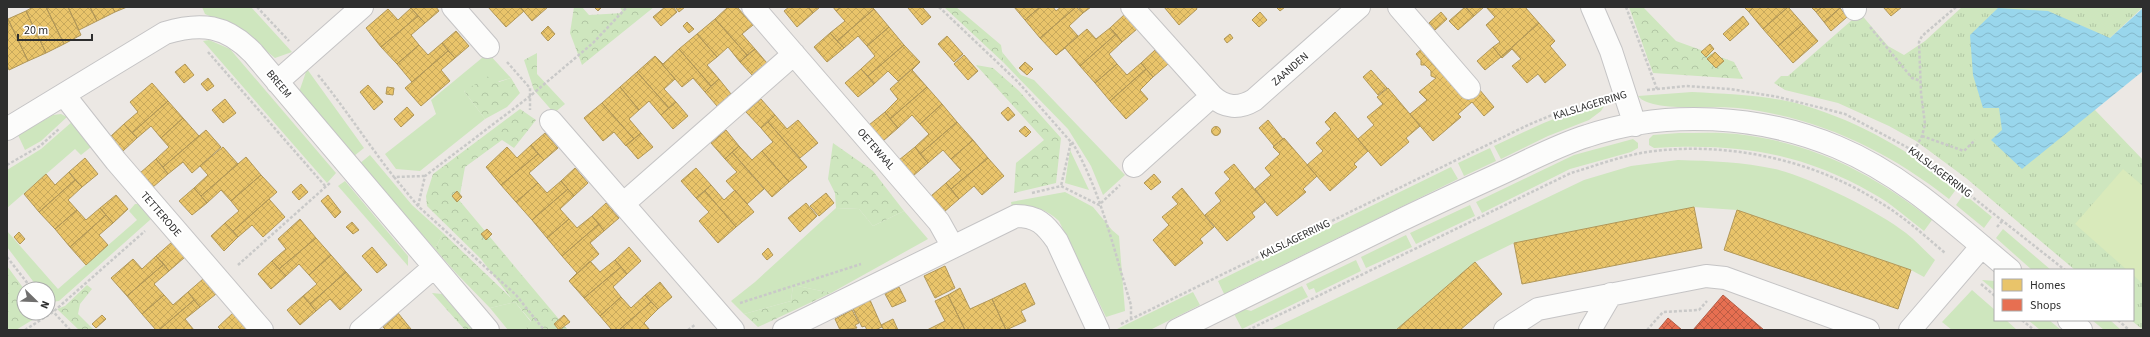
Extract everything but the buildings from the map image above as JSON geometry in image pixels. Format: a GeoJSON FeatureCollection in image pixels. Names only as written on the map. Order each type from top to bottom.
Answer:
{"type":"FeatureCollection","features":[{"type":"Feature","properties":{"kind":"street"},"geometry":{"type":"LineString","coordinates":[[277,82],[362,7]]}},
{"type":"Feature","properties":{"kind":"street"},"geometry":{"type":"LineString","coordinates":[[453,7],[488,47]]}},
{"type":"Feature","properties":{"kind":"street","name":"OETEWAAL"},"geometry":{"type":"LineString","coordinates":[[753,7],[939,222],[953,247]]}},
{"type":"Feature","properties":{"kind":"street","name":"ZAANDEN"},"geometry":{"type":"LineString","coordinates":[[1132,7],[1212,96],[1218,101],[1232,107],[1248,104],[1359,7]]}},
{"type":"Feature","properties":{"kind":"street"},"geometry":{"type":"LineString","coordinates":[[1399,7],[1469,88]]}},
{"type":"Feature","properties":{"kind":"street"},"geometry":{"type":"LineString","coordinates":[[1592,7],[1611,51],[1626,93],[1635,125]]}},
{"type":"Feature","properties":{"kind":"street","name":"BREEM"},"geometry":{"type":"LineString","coordinates":[[7,129],[165,34],[187,27],[212,28],[235,37],[245,45],[277,82],[488,330]]}},
{"type":"Feature","properties":{"kind":"street"},"geometry":{"type":"LineString","coordinates":[[624,204],[794,54]]}},
{"type":"Feature","properties":{"kind":"street","name":"TETTERODE"},"geometry":{"type":"LineString","coordinates":[[64,95],[162,216],[262,330]]}},
{"type":"Feature","properties":{"kind":"street"},"geometry":{"type":"LineString","coordinates":[[1134,166],[1212,96]]}},
{"type":"Feature","properties":{"kind":"street"},"geometry":{"type":"LineString","coordinates":[[1177,330],[1438,202],[1587,135],[1635,125],[1681,120],[1748,123],[1773,126],[1821,141],[1853,154],[1900,180],[1933,204],[2009,269]]}},
{"type":"Feature","properties":{"kind":"street"},"geometry":{"type":"LineString","coordinates":[[551,121],[733,330]]}},
{"type":"Feature","properties":{"kind":"street"},"geometry":{"type":"LineString","coordinates":[[784,330],[1016,216],[1028,216],[1038,219],[1048,228],[1107,329]]}},
{"type":"Feature","properties":{"kind":"street"},"geometry":{"type":"LineString","coordinates":[[1910,330],[1982,246]]}},
{"type":"Feature","properties":{"kind":"street"},"geometry":{"type":"LineString","coordinates":[[361,330],[434,267]]}},
{"type":"Feature","properties":{"kind":"street"},"geometry":{"type":"LineString","coordinates":[[1505,330],[1538,309],[1706,276],[1725,278],[1868,330]]}},
{"type":"Feature","properties":{"kind":"street"},"geometry":{"type":"LineString","coordinates":[[1590,330],[1611,294]]}},
{"type":"Feature","properties":{"kind":"street"},"geometry":{"type":"LineString","coordinates":[[2070,321],[2081,330]]}},
{"type":"Feature","properties":{"kind":"path"},"geometry":{"type":"LineString","coordinates":[[257,7],[291,44]]}},
{"type":"Feature","properties":{"kind":"path"},"geometry":{"type":"LineString","coordinates":[[394,177],[425,176],[529,97],[593,43],[627,7]]}},
{"type":"Feature","properties":{"kind":"path"},"geometry":{"type":"LineString","coordinates":[[940,7],[1018,82],[1071,142],[1085,165],[1099,205],[1130,305],[1131,318]]}},
{"type":"Feature","properties":{"kind":"path"},"geometry":{"type":"LineString","coordinates":[[1626,7],[1657,88]]}},
{"type":"Feature","properties":{"kind":"path"},"geometry":{"type":"LineString","coordinates":[[1914,151],[1922,136],[1925,124],[1919,42],[1922,36],[1956,7]]}},
{"type":"Feature","properties":{"kind":"path"},"geometry":{"type":"LineString","coordinates":[[1855,8],[1912,78],[1921,81]]}},
{"type":"Feature","properties":{"kind":"path"},"geometry":{"type":"LineString","coordinates":[[187,27],[326,187]]}},
{"type":"Feature","properties":{"kind":"path"},"geometry":{"type":"LineString","coordinates":[[488,47],[493,45],[530,88],[530,109],[540,120],[549,117],[551,121]]}},
{"type":"Feature","properties":{"kind":"path"},"geometry":{"type":"LineString","coordinates":[[316,72],[345,108],[371,147],[418,206],[516,295],[544,330]]}},
{"type":"Feature","properties":{"kind":"path","name":"KALSLAGERRING"},"geometry":{"type":"LineString","coordinates":[[1107,329],[1528,125],[1559,113],[1626,93],[1657,88],[1686,86],[1718,88],[1808,104],[1845,114],[1914,151],[2064,269]]}},
{"type":"Feature","properties":{"kind":"path"},"geometry":{"type":"LineString","coordinates":[[7,165],[40,146],[64,123]]}},
{"type":"Feature","properties":{"kind":"path"},"geometry":{"type":"LineString","coordinates":[[1922,136],[1964,151],[1975,140]]}},
{"type":"Feature","properties":{"kind":"path"},"geometry":{"type":"LineString","coordinates":[[1061,186],[1071,142]]}},
{"type":"Feature","properties":{"kind":"path"},"geometry":{"type":"LineString","coordinates":[[1248,330],[1570,173],[1614,159],[1657,150],[1707,150],[1766,156],[1812,170],[1860,190],[1882,203],[1912,225],[1994,295]]}},
{"type":"Feature","properties":{"kind":"path"},"geometry":{"type":"LineString","coordinates":[[220,281],[348,166]]}},
{"type":"Feature","properties":{"kind":"path"},"geometry":{"type":"LineString","coordinates":[[418,206],[425,176]]}},
{"type":"Feature","properties":{"kind":"path"},"geometry":{"type":"LineString","coordinates":[[56,309],[162,216]]}},
{"type":"Feature","properties":{"kind":"path"},"geometry":{"type":"LineString","coordinates":[[7,257],[26,281]]}},
{"type":"Feature","properties":{"kind":"path"},"geometry":{"type":"LineString","coordinates":[[734,305],[830,275],[867,261]]}},
{"type":"Feature","properties":{"kind":"path"},"geometry":{"type":"LineString","coordinates":[[1647,330],[1663,312],[1699,310],[1708,300]]}},
{"type":"Feature","properties":{"kind":"path"},"geometry":{"type":"LineString","coordinates":[[56,315],[70,330]]}},
{"type":"Feature","properties":{"kind":"path"},"geometry":{"type":"LineString","coordinates":[[25,330],[39,321]]}},
{"type":"Feature","properties":{"kind":"path"},"geometry":{"type":"LineString","coordinates":[[2023,321],[2034,330]]}},
{"type":"Feature","properties":{"kind":"path"},"geometry":{"type":"LineString","coordinates":[[2119,321],[2129,330]]}},
{"type":"Feature","properties":{"kind":"green space"},"geometry":{"type":"Polygon","coordinates":[[[202,7],[251,7],[292,52],[275,58],[239,29],[205,14],[202,7]]]}},
{"type":"Feature","properties":{"kind":"green space"},"geometry":{"type":"Polygon","coordinates":[[[574,7],[582,7],[589,15],[623,13],[620,7],[654,7],[582,65],[570,33],[574,7]]]}},
{"type":"Feature","properties":{"kind":"green space"},"geometry":{"type":"Polygon","coordinates":[[[944,7],[956,7],[1001,45],[1004,63],[944,7]]]}},
{"type":"Feature","properties":{"kind":"green space"},"geometry":{"type":"Polygon","coordinates":[[[1629,7],[1643,7],[1676,41],[1734,62],[1743,79],[1653,73],[1629,7]]]}},
{"type":"Feature","properties":{"kind":"green space"},"geometry":{"type":"Polygon","coordinates":[[[1962,7],[2143,7],[2110,38],[2095,110],[2143,160],[2143,330],[2132,321],[2134,321],[2134,269],[2074,269],[1966,178],[1916,141],[1889,126],[1838,103],[1785,90],[1774,83],[1781,76],[1788,76],[1860,13],[1888,46],[1904,55],[1925,41],[1962,7]]]}},
{"type":"Feature","properties":{"kind":"green space"},"geometry":{"type":"Polygon","coordinates":[[[209,40],[230,49],[336,173],[327,183],[203,41],[209,40]]]}},
{"type":"Feature","properties":{"kind":"green space"},"geometry":{"type":"Polygon","coordinates":[[[1002,52],[1021,75],[1034,80],[1125,175],[1103,195],[1091,166],[1068,129],[1004,63],[1002,52]]]}},
{"type":"Feature","properties":{"kind":"green space"},"geometry":{"type":"Polygon","coordinates":[[[488,53],[511,78],[464,91],[485,119],[420,171],[396,169],[385,154],[436,114],[431,100],[488,53]]]}},
{"type":"Feature","properties":{"kind":"green space"},"geometry":{"type":"Polygon","coordinates":[[[537,53],[537,74],[565,104],[554,113],[534,90],[524,60],[537,53]]]}},
{"type":"Feature","properties":{"kind":"green space"},"geometry":{"type":"Polygon","coordinates":[[[976,65],[993,68],[1019,91],[1061,138],[1056,183],[1014,193],[1016,163],[1044,140],[976,65]]]}},
{"type":"Feature","properties":{"kind":"green space"},"geometry":{"type":"Polygon","coordinates":[[[307,69],[364,148],[354,156],[298,95],[307,69]]]}},
{"type":"Feature","properties":{"kind":"green space"},"geometry":{"type":"Polygon","coordinates":[[[492,74],[499,82],[511,78],[520,93],[507,107],[485,119],[464,91],[492,74]]]}},
{"type":"Feature","properties":{"kind":"green space"},"geometry":{"type":"Polygon","coordinates":[[[1692,92],[1776,99],[1825,112],[1846,120],[1884,139],[1921,162],[1957,188],[1949,199],[1901,165],[1876,151],[1850,138],[1796,119],[1767,112],[1728,107],[1684,107],[1656,105],[1645,101],[1638,96],[1692,92]]]}},
{"type":"Feature","properties":{"kind":"green space"},"geometry":{"type":"Polygon","coordinates":[[[1606,103],[1601,111],[1589,120],[1548,136],[1501,159],[1494,146],[1562,116],[1591,106],[1606,103]]]}},
{"type":"Feature","properties":{"kind":"green space"},"geometry":{"type":"Polygon","coordinates":[[[520,109],[536,120],[514,148],[502,140],[465,167],[459,200],[568,330],[525,330],[531,321],[515,302],[490,308],[435,249],[443,233],[511,298],[481,259],[427,206],[426,196],[433,174],[520,109]]]}},
{"type":"Feature","properties":{"kind":"green space"},"geometry":{"type":"Polygon","coordinates":[[[61,114],[67,117],[41,141],[25,150],[18,135],[53,115],[61,114]]]}},
{"type":"Feature","properties":{"kind":"green space"},"geometry":{"type":"Polygon","coordinates":[[[73,121],[91,147],[81,155],[75,149],[7,208],[7,170],[41,149],[73,121]]]}},
{"type":"Feature","properties":{"kind":"green space"},"geometry":{"type":"Polygon","coordinates":[[[1679,133],[1737,134],[1765,138],[1817,153],[1841,163],[1887,188],[1932,220],[1924,231],[1892,206],[1872,193],[1845,179],[1793,159],[1740,149],[1713,147],[1654,148],[1649,145],[1649,139],[1653,135],[1679,133]]]}},
{"type":"Feature","properties":{"kind":"green space"},"geometry":{"type":"Polygon","coordinates":[[[1633,139],[1638,143],[1638,148],[1631,152],[1570,169],[1482,213],[1476,202],[1574,155],[1633,139]]]}},
{"type":"Feature","properties":{"kind":"green space"},"geometry":{"type":"Polygon","coordinates":[[[833,143],[873,171],[904,211],[873,226],[859,209],[836,208],[835,193],[828,179],[833,143]]]}},
{"type":"Feature","properties":{"kind":"green space"},"geometry":{"type":"Polygon","coordinates":[[[1490,148],[1496,161],[1464,176],[1458,163],[1490,148]]]}},
{"type":"Feature","properties":{"kind":"green space"},"geometry":{"type":"Polygon","coordinates":[[[1070,150],[1089,190],[1065,183],[1070,150]]]}},
{"type":"Feature","properties":{"kind":"green space"},"geometry":{"type":"Polygon","coordinates":[[[370,155],[412,205],[443,233],[435,249],[359,164],[370,155]]]}},
{"type":"Feature","properties":{"kind":"green space"},"geometry":{"type":"Polygon","coordinates":[[[1678,160],[1739,163],[1775,169],[1806,179],[1861,205],[1894,224],[1910,236],[1935,260],[1924,277],[1911,270],[1737,210],[1694,207],[1514,243],[1475,262],[1396,330],[1270,330],[1584,180],[1631,166],[1678,160]]]}},
{"type":"Feature","properties":{"kind":"green space"},"geometry":{"type":"Polygon","coordinates":[[[1451,167],[1458,179],[1235,288],[1231,293],[1225,296],[1218,281],[1451,167]]]}},
{"type":"Feature","properties":{"kind":"green space"},"geometry":{"type":"Polygon","coordinates":[[[2123,169],[2143,186],[2143,284],[2134,276],[2134,269],[2126,269],[2075,224],[2123,169]]]}},
{"type":"Feature","properties":{"kind":"green space"},"geometry":{"type":"Polygon","coordinates":[[[345,181],[408,256],[408,266],[338,186],[345,181]]]}},
{"type":"Feature","properties":{"kind":"green space"},"geometry":{"type":"Polygon","coordinates":[[[1065,192],[1093,207],[1112,230],[1119,236],[1125,311],[1106,317],[1059,221],[1043,210],[1037,208],[1026,206],[1012,207],[1011,202],[1065,192]]]}},
{"type":"Feature","properties":{"kind":"green space"},"geometry":{"type":"Polygon","coordinates":[[[1964,194],[1992,217],[1984,228],[1956,205],[1964,194]]]}},
{"type":"Feature","properties":{"kind":"green space"},"geometry":{"type":"Polygon","coordinates":[[[135,204],[138,204],[151,219],[59,301],[56,301],[56,287],[58,289],[137,220],[129,211],[135,204]]]}},
{"type":"Feature","properties":{"kind":"green space"},"geometry":{"type":"Polygon","coordinates":[[[1470,205],[1475,216],[1416,244],[1410,233],[1470,205]]]}},
{"type":"Feature","properties":{"kind":"green space"},"geometry":{"type":"Polygon","coordinates":[[[836,208],[859,209],[873,226],[904,211],[928,239],[831,293],[793,285],[791,301],[744,314],[731,301],[755,282],[836,208]]]}},
{"type":"Feature","properties":{"kind":"green space"},"geometry":{"type":"Polygon","coordinates":[[[2003,229],[2050,269],[2031,269],[1996,238],[2003,229]]]}},
{"type":"Feature","properties":{"kind":"green space"},"geometry":{"type":"Polygon","coordinates":[[[7,231],[51,281],[33,281],[7,247],[7,231]]]}},
{"type":"Feature","properties":{"kind":"green space"},"geometry":{"type":"Polygon","coordinates":[[[1406,235],[1412,247],[1366,268],[1361,257],[1406,235]]]}},
{"type":"Feature","properties":{"kind":"green space"},"geometry":{"type":"Polygon","coordinates":[[[1356,260],[1361,271],[1316,293],[1314,288],[1309,290],[1306,284],[1356,260]]]}},
{"type":"Feature","properties":{"kind":"green space"},"geometry":{"type":"Polygon","coordinates":[[[7,266],[18,281],[16,281],[16,321],[31,321],[16,330],[7,330],[7,266]]]}},
{"type":"Feature","properties":{"kind":"green space"},"geometry":{"type":"Polygon","coordinates":[[[1982,280],[1994,281],[1994,290],[1982,280]]]}},
{"type":"Feature","properties":{"kind":"green space"},"geometry":{"type":"Polygon","coordinates":[[[87,285],[92,289],[80,304],[78,314],[94,330],[79,330],[57,309],[65,306],[87,285]]]}},
{"type":"Feature","properties":{"kind":"green space"},"geometry":{"type":"Polygon","coordinates":[[[793,285],[831,293],[758,327],[744,314],[791,301],[793,285]]]}},
{"type":"Feature","properties":{"kind":"green space"},"geometry":{"type":"Polygon","coordinates":[[[1302,286],[1308,297],[1242,329],[1232,310],[1237,307],[1251,311],[1302,286]]]}},
{"type":"Feature","properties":{"kind":"green space"},"geometry":{"type":"Polygon","coordinates":[[[1972,290],[1994,309],[1994,321],[2007,321],[2017,330],[1952,330],[1942,322],[1972,290]]]}},
{"type":"Feature","properties":{"kind":"green space"},"geometry":{"type":"Polygon","coordinates":[[[1193,292],[1200,305],[1150,330],[1117,329],[1193,292]]]}},
{"type":"Feature","properties":{"kind":"green space"},"geometry":{"type":"Polygon","coordinates":[[[432,293],[442,294],[473,330],[465,330],[432,293]]]}},
{"type":"Feature","properties":{"kind":"green space"},"geometry":{"type":"Polygon","coordinates":[[[515,302],[531,322],[525,330],[508,330],[490,308],[515,302]]]}},
{"type":"Feature","properties":{"kind":"green space"},"geometry":{"type":"Polygon","coordinates":[[[2029,321],[2050,321],[2061,330],[2040,330],[2029,321]]]}},
{"type":"Feature","properties":{"kind":"green space"},"geometry":{"type":"Polygon","coordinates":[[[2093,321],[2111,321],[2121,330],[2104,330],[2093,321]]]}},
{"type":"Feature","properties":{"kind":"water"},"geometry":{"type":"Polygon","coordinates":[[[1998,8],[2048,11],[2110,38],[2143,8],[2143,71],[2022,169],[1991,140],[2002,130],[1999,108],[1983,108],[1973,75],[1970,35],[1998,8]]]}}]}
